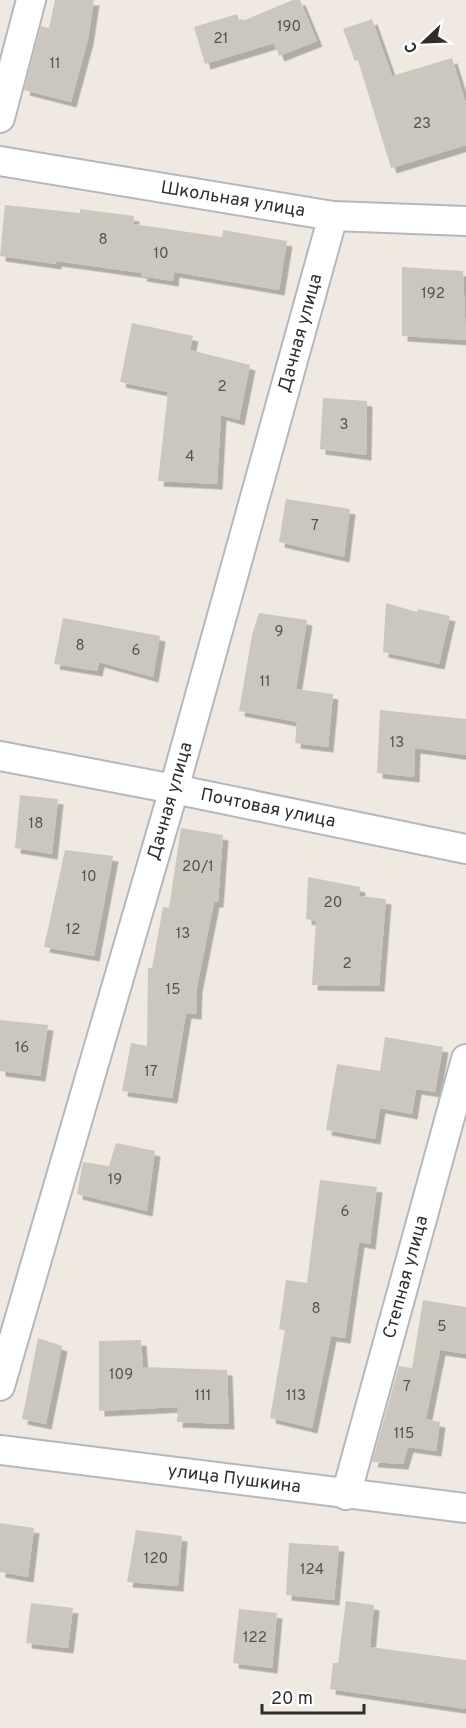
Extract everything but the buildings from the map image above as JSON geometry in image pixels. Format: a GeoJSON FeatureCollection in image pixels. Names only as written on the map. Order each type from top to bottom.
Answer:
{"type":"FeatureCollection","features":[{"type":"Feature","properties":{"kind":"street"},"geometry":{"type":"LineString","coordinates":[[0,118],[31,0]]}},
{"type":"Feature","properties":{"kind":"street","name":"Школьная улица"},"geometry":{"type":"LineString","coordinates":[[0,161],[333,216],[466,221]]}},
{"type":"Feature","properties":{"kind":"street","name":"Дачная улица"},"geometry":{"type":"LineString","coordinates":[[0,1386],[174,789],[333,216]]}},
{"type":"Feature","properties":{"kind":"street","name":"Почтовая улица"},"geometry":{"type":"LineString","coordinates":[[0,756],[466,849]]}},
{"type":"Feature","properties":{"kind":"street","name":"Степная улица"},"geometry":{"type":"LineString","coordinates":[[346,1495],[466,1059]]}},
{"type":"Feature","properties":{"kind":"street","name":"улица Пушкина"},"geometry":{"type":"LineString","coordinates":[[0,1450],[346,1495],[466,1508]]}}]}
